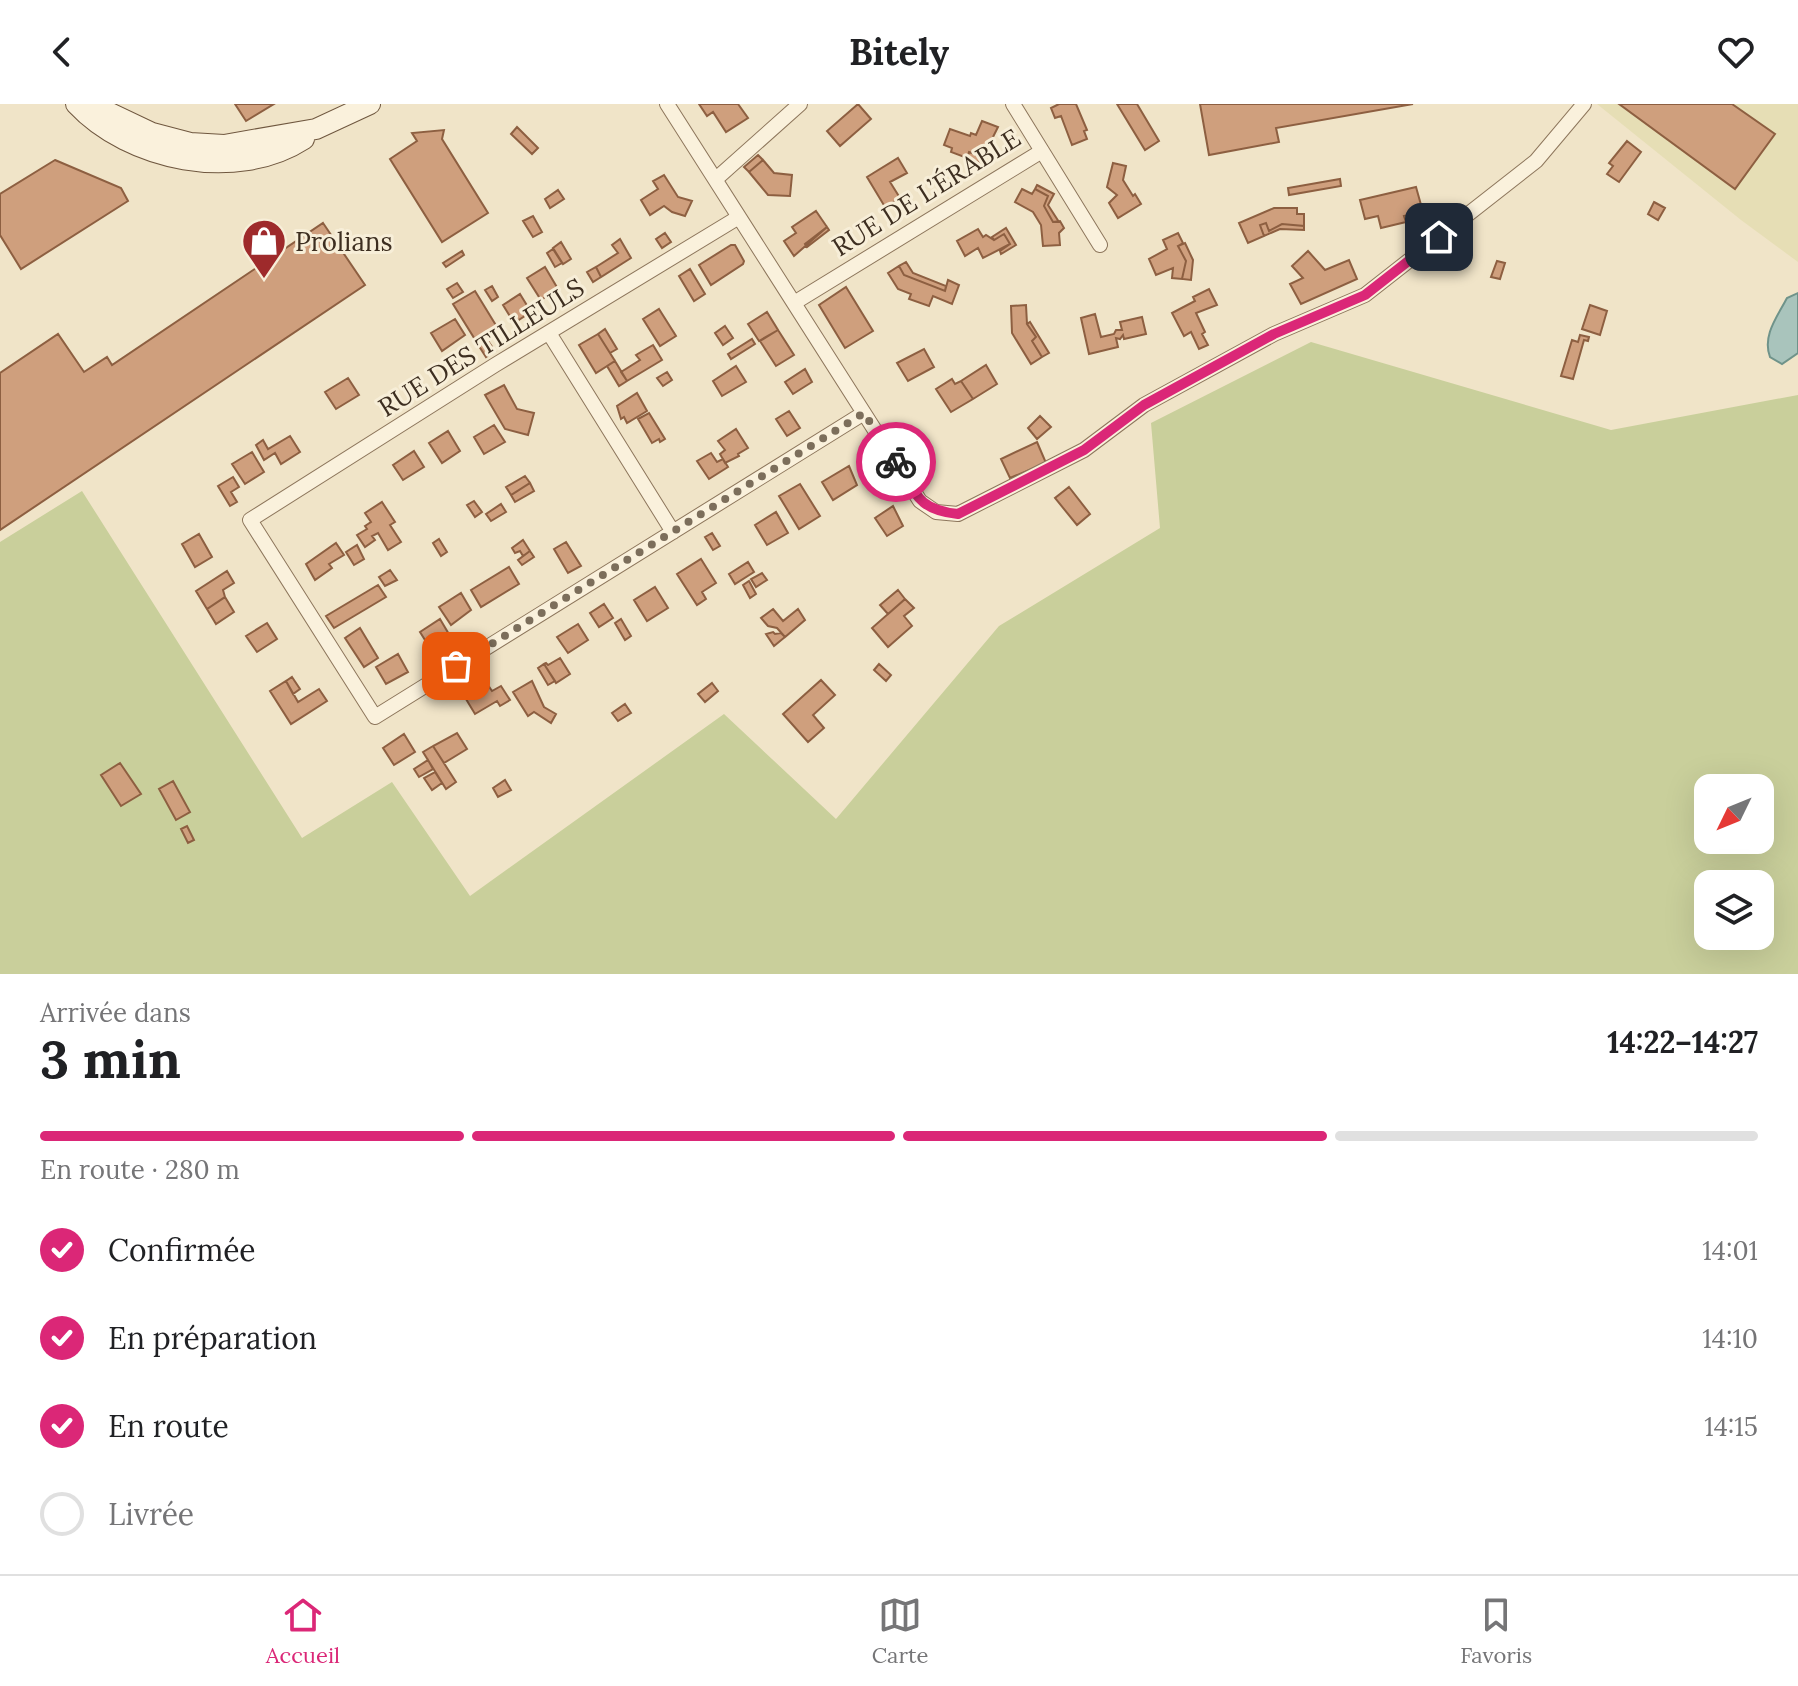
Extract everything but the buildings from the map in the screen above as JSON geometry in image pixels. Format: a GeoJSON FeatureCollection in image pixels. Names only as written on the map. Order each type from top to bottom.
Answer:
{"type":"FeatureCollection","features":[{"type":"Feature","properties":{"kind":"street"},"geometry":{"type":"LineString","coordinates":[[76,104],[96,122],[128,142],[153,151],[222,162],[270,155],[370,104]]}},
{"type":"Feature","properties":{"kind":"street"},"geometry":{"type":"LineString","coordinates":[[91,104],[152,133],[190,143],[224,145],[316,129]]}},
{"type":"Feature","properties":{"kind":"street"},"geometry":{"type":"LineString","coordinates":[[667,104],[920,501],[936,512],[958,514],[1084,450],[1144,405],[1274,334],[1365,295],[1536,161],[1584,104]]}},
{"type":"Feature","properties":{"kind":"street"},"geometry":{"type":"LineString","coordinates":[[716,179],[800,104]]}},
{"type":"Feature","properties":{"kind":"street","name":"RUE DE L’ÉRABLE"},"geometry":{"type":"LineString","coordinates":[[794,303],[1042,151],[1013,104]]}},
{"type":"Feature","properties":{"kind":"street"},"geometry":{"type":"LineString","coordinates":[[1042,151],[1100,245]]}},
{"type":"Feature","properties":{"kind":"street","name":"RUE DES TILLEULS"},"geometry":{"type":"LineString","coordinates":[[673,532],[375,717],[250,520],[739,217]]}},
{"type":"Feature","properties":{"kind":"street"},"geometry":{"type":"LineString","coordinates":[[549,333],[673,532],[864,413]]}},
{"type":"Feature","properties":{"kind":"shaded area"},"geometry":{"type":"Polygon","coordinates":[[[1597,104],[1798,104],[1798,262],[1741,220],[1597,104]]]}},
{"type":"Feature","properties":{"kind":"green space"},"geometry":{"type":"Polygon","coordinates":[[[1311,342],[1611,430],[1798,395],[1798,974],[0,974],[0,542],[82,491],[302,838],[392,782],[470,896],[724,714],[836,819],[999,626],[1160,528],[1151,423],[1311,342]]]}},
{"type":"Feature","properties":{"kind":"water"},"geometry":{"type":"Polygon","coordinates":[[[1798,293],[1798,353],[1782,364],[1770,357],[1769,334],[1787,298],[1798,293]]]}},
{"type":"Feature","properties":{"kind":"way so far"},"geometry":{"type":"LineString","coordinates":[[456,666],[864,413],[896,462]]}},
{"type":"Feature","properties":{"kind":"place","name":"Prolians"},"geometry":{"type":"Point","coordinates":[264,280]}},
{"type":"Feature","properties":{"kind":"route"},"geometry":{"type":"LineString","coordinates":[[896,462],[920,501],[936,512],[958,514],[1084,450],[1144,405],[1274,334],[1365,295],[1439,237]]}}]}
